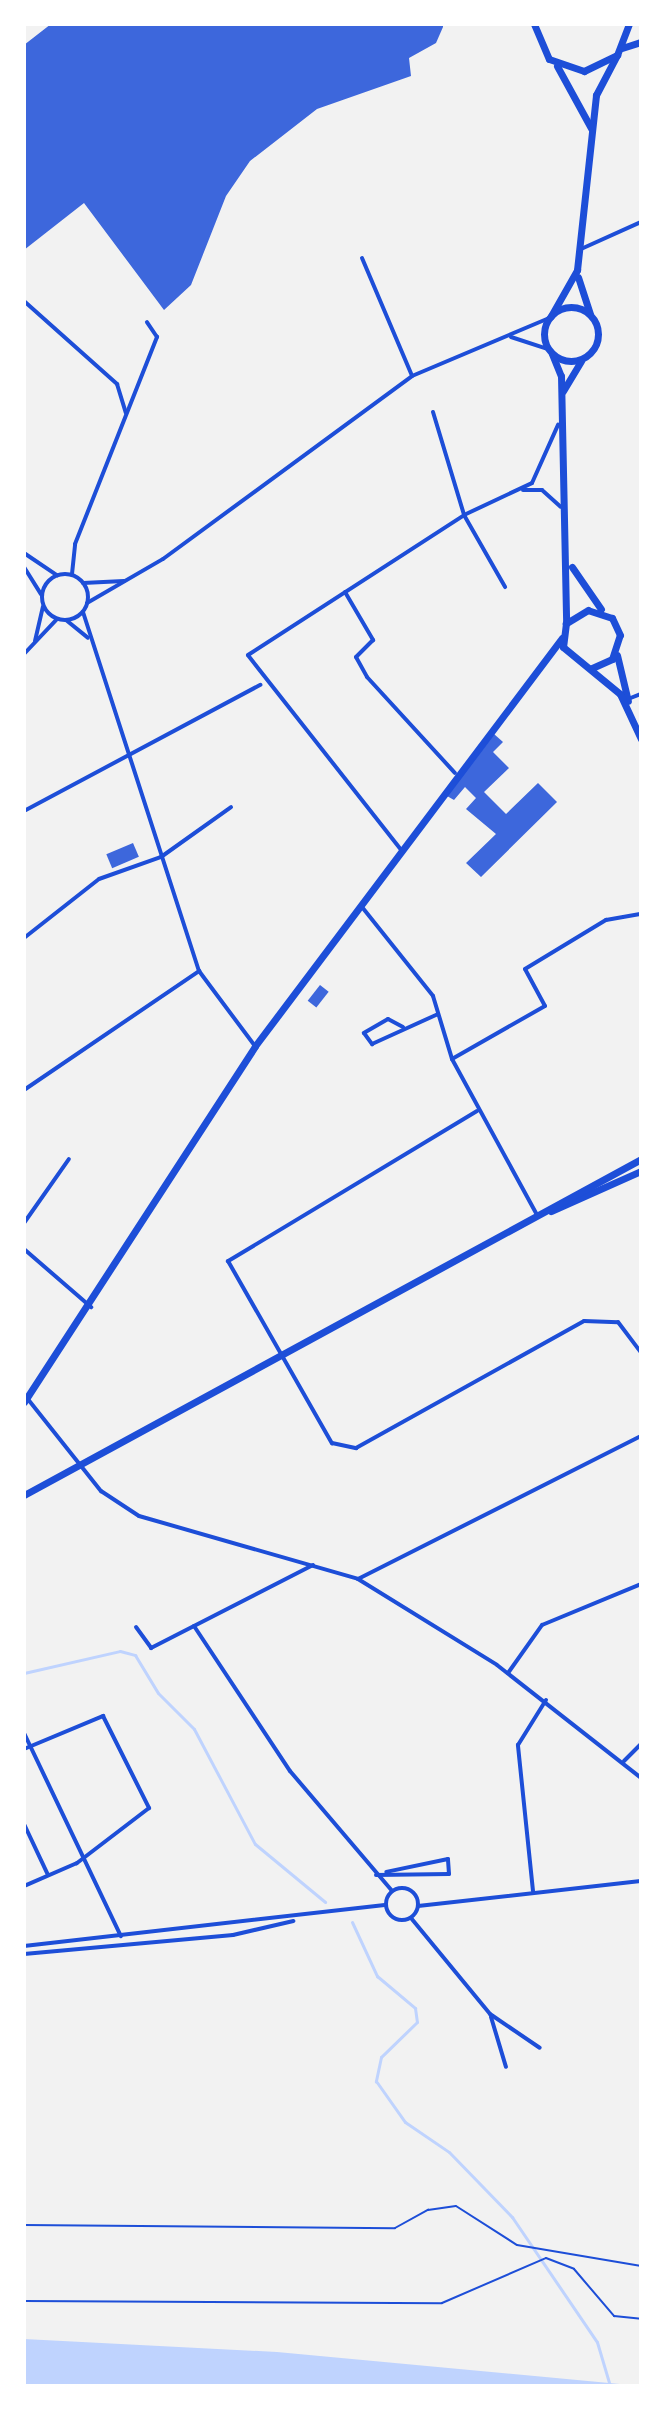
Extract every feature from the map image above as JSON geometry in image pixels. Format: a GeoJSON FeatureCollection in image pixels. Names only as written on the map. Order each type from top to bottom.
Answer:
{"type":"FeatureCollection","features":[{"type":"Feature","properties":{"kind":"main road"},"geometry":{"type":"LineString","coordinates":[[534,24],[553,61],[579,98],[592,133]]}},
{"type":"Feature","properties":{"kind":"main road"},"geometry":{"type":"LineString","coordinates":[[561,397],[598,338],[577,270],[579,249],[599,84],[620,51],[629,24]]}},
{"type":"Feature","properties":{"kind":"main road"},"geometry":{"type":"LineString","coordinates":[[553,61],[584,71],[641,42]]}},
{"type":"Feature","properties":{"kind":"main road"},"geometry":{"type":"LineString","coordinates":[[25,1400],[91,1307],[255,1046],[403,853],[455,773],[562,638],[566,623],[569,557],[561,507],[558,425],[561,397],[550,351],[550,317],[577,270]]}},
{"type":"Feature","properties":{"kind":"main road"},"geometry":{"type":"LineString","coordinates":[[550,317],[567,307],[591,315]]}},
{"type":"Feature","properties":{"kind":"main road"},"geometry":{"type":"LineString","coordinates":[[550,351],[568,362],[586,357]]}},
{"type":"Feature","properties":{"kind":"main road"},"geometry":{"type":"LineString","coordinates":[[569,557],[583,590],[618,626],[617,653],[630,711],[641,739]]}},
{"type":"Feature","properties":{"kind":"main road"},"geometry":{"type":"LineString","coordinates":[[566,623],[579,612],[605,613]]}},
{"type":"Feature","properties":{"kind":"main road"},"geometry":{"type":"LineString","coordinates":[[562,638],[567,655],[592,668],[630,711]]}},
{"type":"Feature","properties":{"kind":"main road"},"geometry":{"type":"LineString","coordinates":[[592,668],[617,653]]}},
{"type":"Feature","properties":{"kind":"main road"},"geometry":{"type":"LineString","coordinates":[[24,1495],[641,1159]]}},
{"type":"Feature","properties":{"kind":"main road"},"geometry":{"type":"LineString","coordinates":[[537,1215],[641,1171]]}},
{"type":"Feature","properties":{"kind":"street"},"geometry":{"type":"LineString","coordinates":[[579,249],[641,222]]}},
{"type":"Feature","properties":{"kind":"street"},"geometry":{"type":"LineString","coordinates":[[362,258],[412,376]]}},
{"type":"Feature","properties":{"kind":"street"},"geometry":{"type":"LineString","coordinates":[[24,301],[117,384],[126,416]]}},
{"type":"Feature","properties":{"kind":"street"},"geometry":{"type":"LineString","coordinates":[[87,603],[126,581],[412,376],[550,317]]}},
{"type":"Feature","properties":{"kind":"street"},"geometry":{"type":"LineString","coordinates":[[72,574],[75,544],[157,337],[147,322]]}},
{"type":"Feature","properties":{"kind":"street"},"geometry":{"type":"LineString","coordinates":[[500,338],[550,351]]}},
{"type":"Feature","properties":{"kind":"street"},"geometry":{"type":"LineString","coordinates":[[433,412],[464,515],[505,587]]}},
{"type":"Feature","properties":{"kind":"street"},"geometry":{"type":"LineString","coordinates":[[403,853],[248,655],[464,515],[520,491],[542,472],[558,425]]}},
{"type":"Feature","properties":{"kind":"street"},"geometry":{"type":"LineString","coordinates":[[520,491],[542,490],[561,507]]}},
{"type":"Feature","properties":{"kind":"street"},"geometry":{"type":"LineString","coordinates":[[24,553],[57,575],[72,574],[83,583],[87,603],[83,612],[88,638],[132,755],[161,857],[199,971],[255,1046]]}},
{"type":"Feature","properties":{"kind":"street"},"geometry":{"type":"LineString","coordinates":[[24,567],[41,594],[43,605],[33,646]]}},
{"type":"Feature","properties":{"kind":"street"},"geometry":{"type":"LineString","coordinates":[[41,594],[57,575]]}},
{"type":"Feature","properties":{"kind":"street"},"geometry":{"type":"LineString","coordinates":[[83,583],[126,581]]}},
{"type":"Feature","properties":{"kind":"street"},"geometry":{"type":"LineString","coordinates":[[345,592],[373,640],[356,657],[367,677],[455,773]]}},
{"type":"Feature","properties":{"kind":"street"},"geometry":{"type":"LineString","coordinates":[[43,605],[57,619],[66,620],[83,612]]}},
{"type":"Feature","properties":{"kind":"street"},"geometry":{"type":"LineString","coordinates":[[24,654],[57,619]]}},
{"type":"Feature","properties":{"kind":"street"},"geometry":{"type":"LineString","coordinates":[[66,620],[88,638]]}},
{"type":"Feature","properties":{"kind":"street"},"geometry":{"type":"LineString","coordinates":[[24,811],[260,685]]}},
{"type":"Feature","properties":{"kind":"street"},"geometry":{"type":"LineString","coordinates":[[628,699],[641,694]]}},
{"type":"Feature","properties":{"kind":"street"},"geometry":{"type":"LineString","coordinates":[[24,938],[99,879],[161,857],[231,807]]}},
{"type":"Feature","properties":{"kind":"street"},"geometry":{"type":"LineString","coordinates":[[362,907],[414,967],[438,1014],[452,1059],[477,1111],[537,1215]]}},
{"type":"Feature","properties":{"kind":"street"},"geometry":{"type":"LineString","coordinates":[[452,1059],[545,1006],[525,969],[606,920],[641,914]]}},
{"type":"Feature","properties":{"kind":"street"},"geometry":{"type":"LineString","coordinates":[[24,1090],[199,971]]}},
{"type":"Feature","properties":{"kind":"street"},"geometry":{"type":"LineString","coordinates":[[403,1027],[388,1019],[364,1033],[372,1044],[403,1027],[438,1014]]}},
{"type":"Feature","properties":{"kind":"street"},"geometry":{"type":"LineString","coordinates":[[477,1111],[228,1261],[279,1354],[342,1450],[584,1321],[618,1322],[641,1353]]}},
{"type":"Feature","properties":{"kind":"street"},"geometry":{"type":"LineString","coordinates":[[24,1223],[69,1159]]}},
{"type":"Feature","properties":{"kind":"street"},"geometry":{"type":"LineString","coordinates":[[24,1249],[91,1307]]}},
{"type":"Feature","properties":{"kind":"street"},"geometry":{"type":"LineString","coordinates":[[25,1400],[101,1491],[139,1516],[358,1579],[508,1673],[624,1761],[641,1778]]}},
{"type":"Feature","properties":{"kind":"street"},"geometry":{"type":"LineString","coordinates":[[358,1579],[641,1436]]}},
{"type":"Feature","properties":{"kind":"street"},"geometry":{"type":"LineString","coordinates":[[136,1627],[151,1648],[313,1565]]}},
{"type":"Feature","properties":{"kind":"street"},"geometry":{"type":"LineString","coordinates":[[508,1673],[542,1625],[641,1584]]}},
{"type":"Feature","properties":{"kind":"street"},"geometry":{"type":"LineString","coordinates":[[194,1626],[290,1771],[376,1875],[392,1891],[412,1891],[418,1906]]}},
{"type":"Feature","properties":{"kind":"street"},"geometry":{"type":"LineString","coordinates":[[533,1891],[518,1745],[546,1700]]}},
{"type":"Feature","properties":{"kind":"street"},"geometry":{"type":"LineString","coordinates":[[24,1749],[103,1716],[149,1812],[83,1857],[24,1886]]}},
{"type":"Feature","properties":{"kind":"street"},"geometry":{"type":"LineString","coordinates":[[24,1733],[122,1937]]}},
{"type":"Feature","properties":{"kind":"street"},"geometry":{"type":"LineString","coordinates":[[624,1761],[641,1744]]}},
{"type":"Feature","properties":{"kind":"street"},"geometry":{"type":"LineString","coordinates":[[24,1824],[48,1875]]}},
{"type":"Feature","properties":{"kind":"street"},"geometry":{"type":"LineString","coordinates":[[376,1875],[386,1872],[448,1859],[449,1874],[409,1878],[386,1872]]}},
{"type":"Feature","properties":{"kind":"street"},"geometry":{"type":"LineString","coordinates":[[418,1906],[641,1881]]}},
{"type":"Feature","properties":{"kind":"street"},"geometry":{"type":"LineString","coordinates":[[385,1905],[392,1891]]}},
{"type":"Feature","properties":{"kind":"street"},"geometry":{"type":"LineString","coordinates":[[24,1954],[233,1935],[385,1905]]}},
{"type":"Feature","properties":{"kind":"street"},"geometry":{"type":"LineString","coordinates":[[385,1905],[392,1917],[411,1918],[490,2014],[540,2048]]}},
{"type":"Feature","properties":{"kind":"street"},"geometry":{"type":"LineString","coordinates":[[411,1918],[418,1906]]}},
{"type":"Feature","properties":{"kind":"street"},"geometry":{"type":"LineString","coordinates":[[24,1946],[307,1918]]}},
{"type":"Feature","properties":{"kind":"street"},"geometry":{"type":"LineString","coordinates":[[490,2014],[506,2067]]}},
{"type":"Feature","properties":{"kind":"path"},"geometry":{"type":"LineString","coordinates":[[24,2225],[395,2228],[428,2210],[456,2206],[517,2245],[542,2245],[641,2266]]}},
{"type":"Feature","properties":{"kind":"path"},"geometry":{"type":"LineString","coordinates":[[24,2301],[442,2303],[546,2258],[574,2269],[614,2316],[641,2319]]}},
{"type":"Feature","properties":{"kind":"water"},"geometry":{"type":"Polygon","coordinates":[[[24,2339],[277,2352],[641,2386],[24,2386],[24,2339]]]}},
{"type":"Feature","properties":{"kind":"building"},"geometry":{"type":"Polygon","coordinates":[[[51,24],[443,24],[443,27],[436,43],[409,58],[411,76],[317,109],[250,161],[226,196],[191,285],[164,310],[84,203],[24,250],[24,45],[51,24]]]}},
{"type":"Feature","properties":{"kind":"building"},"geometry":{"type":"Polygon","coordinates":[[[494,734],[503,742],[493,752],[509,768],[484,792],[506,814],[538,783],[557,802],[481,877],[466,863],[496,834],[466,809],[476,798],[465,787],[454,800],[447,796],[494,734]]]}},
{"type":"Feature","properties":{"kind":"building"},"geometry":{"type":"Polygon","coordinates":[[[133,843],[139,857],[112,868],[106,854],[133,843]]]}},
{"type":"Feature","properties":{"kind":"building"},"geometry":{"type":"Polygon","coordinates":[[[320,985],[329,992],[316,1008],[308,1001],[320,985]]]}},
{"type":"Feature","properties":{"kind":"waterway"},"geometry":{"type":"LineString","coordinates":[[24,1673],[120,1651],[135,1655],[158,1693],[194,1729],[255,1844],[325,1902]]}},
{"type":"Feature","properties":{"kind":"waterway"},"geometry":{"type":"LineString","coordinates":[[352,1922],[377,1976],[415,2008],[417,2022],[381,2057],[376,2081],[405,2122],[449,2152],[512,2217],[597,2342],[610,2386]]}}]}
